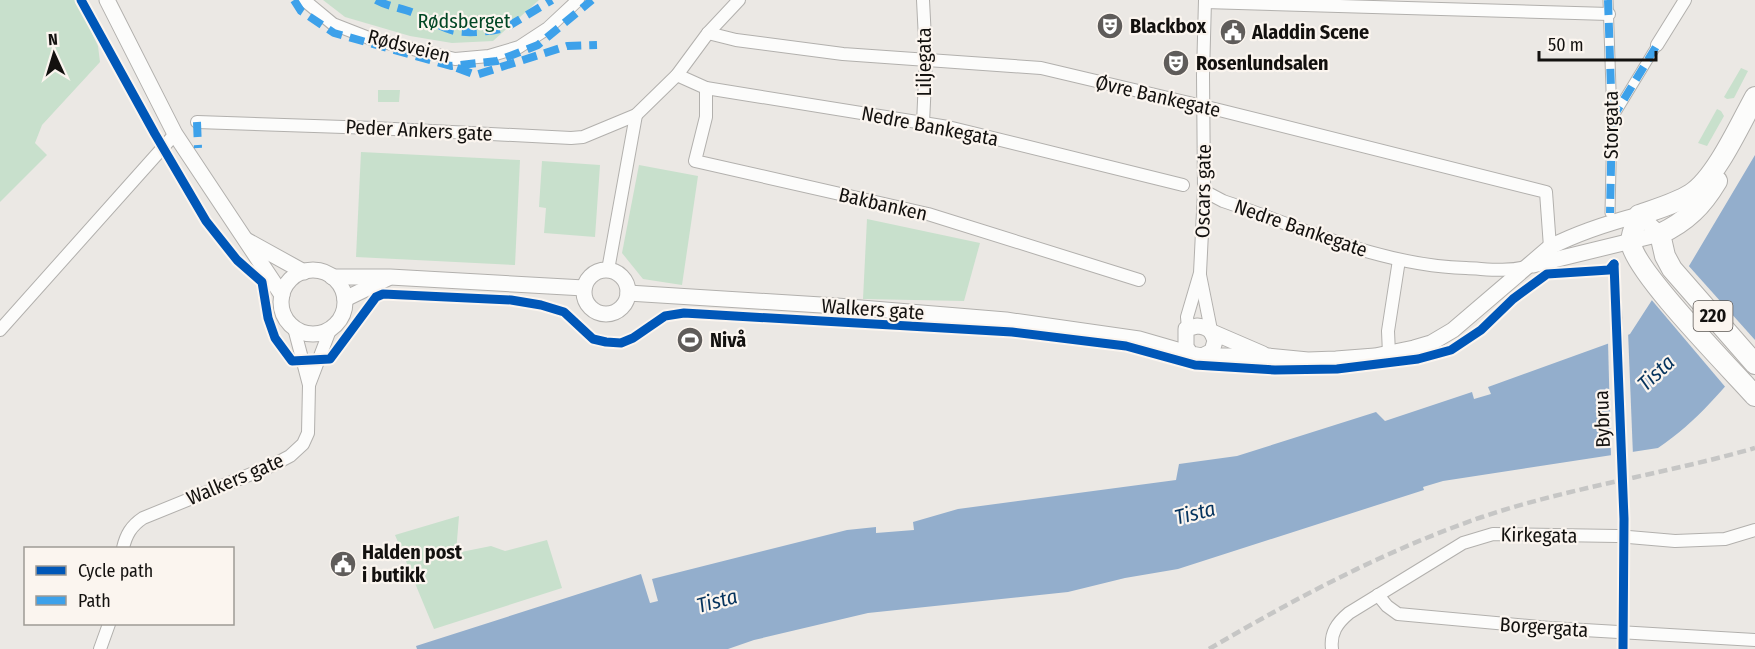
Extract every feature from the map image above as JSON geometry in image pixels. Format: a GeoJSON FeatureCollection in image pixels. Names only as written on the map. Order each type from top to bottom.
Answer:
{"type":"FeatureCollection","features":[{"type":"Feature","properties":{"kind":"main road"},"geometry":{"type":"LineString","coordinates":[[1631,242],[1639,215],[1690,194],[1700,187],[1723,155],[1755,97]]}},
{"type":"Feature","properties":{"kind":"main road"},"geometry":{"type":"LineString","coordinates":[[1660,234],[1679,225],[1708,195],[1717,181],[1723,155]]}},
{"type":"Feature","properties":{"kind":"main road","name":"220"},"geometry":{"type":"LineString","coordinates":[[1660,234],[1665,256],[1672,269],[1755,364]]}},
{"type":"Feature","properties":{"kind":"main road","name":"220"},"geometry":{"type":"LineString","coordinates":[[1631,242],[1635,254],[1654,284],[1755,396]]}},
{"type":"Feature","properties":{"kind":"street"},"geometry":{"type":"LineString","coordinates":[[107,0],[175,134],[282,295]]}},
{"type":"Feature","properties":{"kind":"street","name":"Rødsveien"},"geometry":{"type":"LineString","coordinates":[[304,0],[333,24],[374,40],[455,59],[489,56],[519,48],[548,28],[578,0]]}},
{"type":"Feature","properties":{"kind":"street"},"geometry":{"type":"LineString","coordinates":[[608,270],[636,115],[677,75],[708,33],[739,0]]}},
{"type":"Feature","properties":{"kind":"street","name":"Liljegata"},"geometry":{"type":"LineString","coordinates":[[923,0],[926,59],[923,123]]}},
{"type":"Feature","properties":{"kind":"street","name":"Storgata"},"geometry":{"type":"LineString","coordinates":[[1608,0],[1612,119],[1611,213]]}},
{"type":"Feature","properties":{"kind":"street"},"geometry":{"type":"LineString","coordinates":[[1612,119],[1685,0]]}},
{"type":"Feature","properties":{"kind":"street"},"geometry":{"type":"LineString","coordinates":[[1205,1],[1418,3],[1609,14]]}},
{"type":"Feature","properties":{"kind":"street","name":"Oscars gate"},"geometry":{"type":"LineString","coordinates":[[1205,1],[1204,191],[1200,273],[1211,331]]}},
{"type":"Feature","properties":{"kind":"street","name":"Øvre Bankegate"},"geometry":{"type":"LineString","coordinates":[[708,33],[759,43],[843,54],[1041,68],[1546,192],[1550,247]]}},
{"type":"Feature","properties":{"kind":"street","name":"Nedre Bankegata"},"geometry":{"type":"LineString","coordinates":[[677,75],[706,88],[923,123],[1183,185]]}},
{"type":"Feature","properties":{"kind":"street","name":"Bakbanken"},"geometry":{"type":"LineString","coordinates":[[706,88],[706,117],[695,161],[928,214],[1139,280]]}},
{"type":"Feature","properties":{"kind":"street","name":"Peder Ankers gate"},"geometry":{"type":"LineString","coordinates":[[197,122],[571,138],[583,137],[636,115]]}},
{"type":"Feature","properties":{"kind":"street"},"geometry":{"type":"LineString","coordinates":[[0,330],[175,134]]}},
{"type":"Feature","properties":{"kind":"street","name":"Nedre Bankegate"},"geometry":{"type":"LineString","coordinates":[[1204,191],[1371,253],[1399,260],[1507,271],[1530,266]]}},
{"type":"Feature","properties":{"kind":"street"},"geometry":{"type":"LineString","coordinates":[[1154,342],[1197,355],[1268,356],[1322,360],[1389,354],[1431,343],[1453,330],[1550,247],[1573,236],[1639,215],[1660,234]]}},
{"type":"Feature","properties":{"kind":"street"},"geometry":{"type":"LineString","coordinates":[[1530,266],[1660,234]]}},
{"type":"Feature","properties":{"kind":"street"},"geometry":{"type":"LineString","coordinates":[[244,239],[304,272]]}},
{"type":"Feature","properties":{"kind":"street"},"geometry":{"type":"LineString","coordinates":[[1389,354],[1388,331],[1399,260]]}},
{"type":"Feature","properties":{"kind":"street","name":"Bybrua"},"geometry":{"type":"LineString","coordinates":[[1614,264],[1624,524]]}},
{"type":"Feature","properties":{"kind":"street"},"geometry":{"type":"LineString","coordinates":[[608,270],[615,272],[625,280],[628,298],[617,312],[598,313],[587,303],[584,288],[593,274],[608,270]]}},
{"type":"Feature","properties":{"kind":"street"},"geometry":{"type":"LineString","coordinates":[[319,271],[332,277],[341,287],[345,299],[342,316],[330,330],[312,334],[294,328],[285,319],[281,307],[282,295],[290,280],[304,272],[319,271]]}},
{"type":"Feature","properties":{"kind":"street","name":"Oscars gate"},"geometry":{"type":"LineString","coordinates":[[1187,329],[1187,317],[1200,273]]}},
{"type":"Feature","properties":{"kind":"street"},"geometry":{"type":"LineString","coordinates":[[332,277],[390,277],[584,288]]}},
{"type":"Feature","properties":{"kind":"street"},"geometry":{"type":"LineString","coordinates":[[345,299],[390,277]]}},
{"type":"Feature","properties":{"kind":"street","name":"Walkers gate"},"geometry":{"type":"LineString","coordinates":[[628,293],[972,317],[1053,326],[1154,342]]}},
{"type":"Feature","properties":{"kind":"street"},"geometry":{"type":"LineString","coordinates":[[1154,342],[1187,329],[1205,326],[1211,331],[1268,356]]}},
{"type":"Feature","properties":{"kind":"street","name":"Walkers gate"},"geometry":{"type":"LineString","coordinates":[[124,547],[126,537],[134,524],[143,518],[261,471],[290,456],[303,444],[308,433],[309,385],[294,328]]}},
{"type":"Feature","properties":{"kind":"street"},"geometry":{"type":"LineString","coordinates":[[1187,329],[1185,347],[1197,355],[1212,351],[1215,342],[1211,331]]}},
{"type":"Feature","properties":{"kind":"street","name":"Walkers gate"},"geometry":{"type":"LineString","coordinates":[[309,385],[330,330]]}},
{"type":"Feature","properties":{"kind":"street","name":"Kirkegata"},"geometry":{"type":"LineString","coordinates":[[1332,649],[1331,640],[1339,621],[1463,543],[1493,534],[1617,536],[1675,541],[1725,539],[1755,530]]}},
{"type":"Feature","properties":{"kind":"street"},"geometry":{"type":"LineString","coordinates":[[1623,649],[1624,557]]}},
{"type":"Feature","properties":{"kind":"street","name":"Borgergata"},"geometry":{"type":"LineString","coordinates":[[1378,595],[1398,614],[1449,620],[1755,640]]}},
{"type":"Feature","properties":{"kind":"street"},"geometry":{"type":"LineString","coordinates":[[100,649],[109,625]]}},
{"type":"Feature","properties":{"kind":"green space"},"geometry":{"type":"Polygon","coordinates":[[[0,0],[76,0],[98,46],[100,62],[42,125],[35,143],[47,155],[0,202],[0,0]]]}},
{"type":"Feature","properties":{"kind":"green space","name":"Rødsberget"},"geometry":{"type":"Polygon","coordinates":[[[323,0],[539,0],[493,41],[452,43],[410,36],[345,17],[323,0]]]}},
{"type":"Feature","properties":{"kind":"green space"},"geometry":{"type":"Polygon","coordinates":[[[1741,68],[1748,71],[1734,98],[1727,99],[1724,97],[1741,68]]]}},
{"type":"Feature","properties":{"kind":"green space"},"geometry":{"type":"Polygon","coordinates":[[[378,90],[400,90],[399,102],[378,102],[378,90]]]}},
{"type":"Feature","properties":{"kind":"green space"},"geometry":{"type":"Polygon","coordinates":[[[1717,109],[1724,116],[1707,146],[1698,143],[1717,109]]]}},
{"type":"Feature","properties":{"kind":"green space"},"geometry":{"type":"Polygon","coordinates":[[[361,152],[520,160],[515,265],[356,257],[361,152]]]}},
{"type":"Feature","properties":{"kind":"green space"},"geometry":{"type":"Polygon","coordinates":[[[542,161],[600,165],[595,237],[544,233],[546,208],[539,207],[542,161]]]}},
{"type":"Feature","properties":{"kind":"green space"},"geometry":{"type":"Polygon","coordinates":[[[639,165],[698,176],[682,285],[643,279],[622,253],[639,165]]]}},
{"type":"Feature","properties":{"kind":"green space"},"geometry":{"type":"Polygon","coordinates":[[[867,219],[980,243],[964,301],[863,299],[867,219]]]}},
{"type":"Feature","properties":{"kind":"green space"},"geometry":{"type":"Polygon","coordinates":[[[459,516],[456,553],[491,546],[505,551],[547,540],[562,588],[434,629],[395,535],[459,516]]]}},
{"type":"Feature","properties":{"kind":"water","name":"Tista"},"geometry":{"type":"Polygon","coordinates":[[[1755,155],[1755,351],[1698,415],[1658,448],[1443,481],[1423,487],[1424,490],[1178,569],[1125,578],[1068,592],[868,613],[754,640],[728,649],[417,649],[416,646],[641,574],[650,603],[658,601],[652,579],[847,530],[876,527],[876,533],[914,530],[913,522],[958,509],[1176,480],[1179,464],[1237,456],[1376,412],[1385,421],[1472,392],[1474,399],[1491,394],[1488,387],[1630,334],[1652,300],[1689,266],[1755,155]]]}},
{"type":"Feature","properties":{"kind":"pier"},"geometry":{"type":"Polygon","coordinates":[[[1687,264],[1755,340],[1755,356],[1727,389],[1650,298],[1687,264]]]}},
{"type":"Feature","properties":{"kind":"pier"},"geometry":{"type":"Polygon","coordinates":[[[1628,331],[1633,456],[1611,458],[1608,341],[1628,331]]]}},
{"type":"Feature","properties":{"kind":"railway"},"geometry":{"type":"LineString","coordinates":[[1209,649],[1342,576],[1446,530],[1516,506],[1755,448]]}},
{"type":"Feature","properties":{"kind":"marked path"},"geometry":{"type":"LineString","coordinates":[[294,0],[301,11],[334,33],[451,66],[497,61],[538,45],[592,0]]}},
{"type":"Feature","properties":{"kind":"marked path"},"geometry":{"type":"LineString","coordinates":[[376,0],[411,12],[442,27],[471,32],[507,27],[552,0]]}},
{"type":"Feature","properties":{"kind":"marked path"},"geometry":{"type":"LineString","coordinates":[[1608,0],[1612,119],[1610,213]]}},
{"type":"Feature","properties":{"kind":"marked path"},"geometry":{"type":"LineString","coordinates":[[457,68],[476,75],[567,46],[597,45]]}},
{"type":"Feature","properties":{"kind":"marked path"},"geometry":{"type":"LineString","coordinates":[[1612,119],[1657,45]]}},
{"type":"Feature","properties":{"kind":"marked path"},"geometry":{"type":"LineString","coordinates":[[197,122],[198,148]]}},
{"type":"Feature","properties":{"kind":"cycle path"},"geometry":{"type":"LineString","coordinates":[[81,0],[206,221],[237,260],[262,282],[268,318],[275,338],[292,361],[330,359],[376,297],[383,294],[511,300],[541,305],[564,312],[593,339],[606,342],[621,343],[633,338],[665,316],[684,313],[1012,332],[1126,346],[1195,365],[1275,370],[1337,369],[1418,359],[1451,350],[1481,330],[1513,299],[1547,274],[1609,270],[1614,264]]}},
{"type":"Feature","properties":{"kind":"cycle path"},"geometry":{"type":"LineString","coordinates":[[1614,264],[1624,519],[1623,649]]}},
{"type":"Feature","properties":{"kind":"place","name":"Blackbox"},"geometry":{"type":"Point","coordinates":[1110,26]}},
{"type":"Feature","properties":{"kind":"place","name":"Aladdin Scene"},"geometry":{"type":"Point","coordinates":[1233,32]}},
{"type":"Feature","properties":{"kind":"place","name":"Rosenlundsalen"},"geometry":{"type":"Point","coordinates":[1176,63]}},
{"type":"Feature","properties":{"kind":"place","name":"Nivå"},"geometry":{"type":"Point","coordinates":[690,340]}},
{"type":"Feature","properties":{"kind":"place","name":"Halden post i butikk"},"geometry":{"type":"Point","coordinates":[343,564]}}]}
